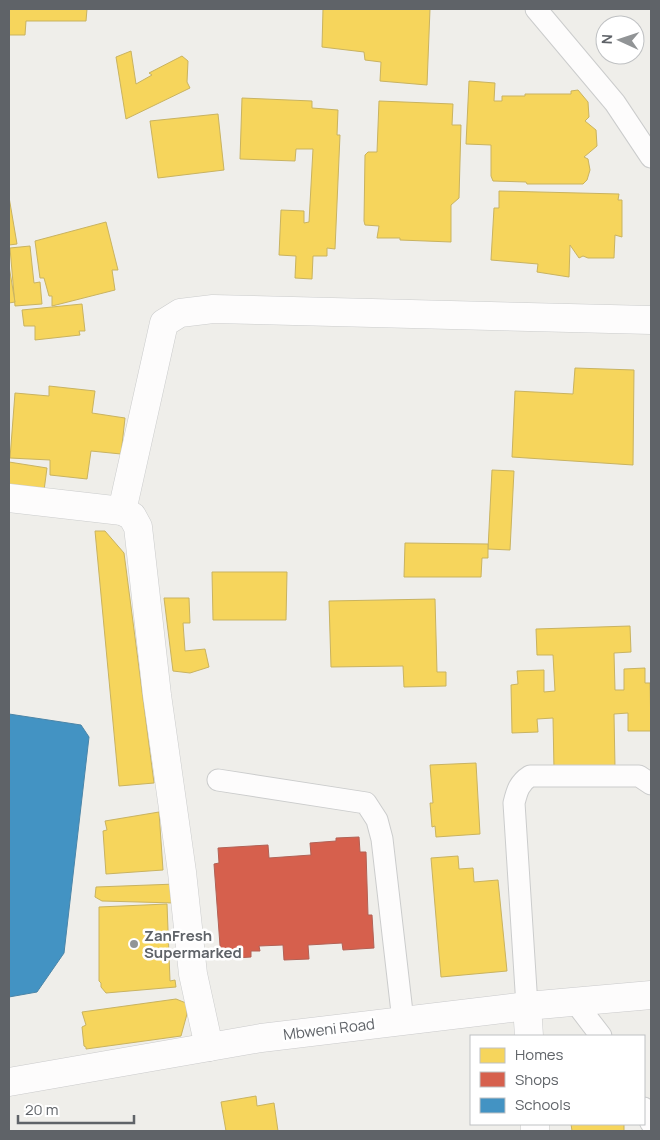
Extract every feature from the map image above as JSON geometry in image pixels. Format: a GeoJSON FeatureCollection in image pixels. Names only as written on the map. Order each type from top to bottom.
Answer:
{"type":"FeatureCollection","features":[{"type":"Feature","properties":{"kind":"street"},"geometry":{"type":"LineString","coordinates":[[122,511],[164,324],[180,313],[213,309],[651,320]]}},
{"type":"Feature","properties":{"kind":"street"},"geometry":{"type":"LineString","coordinates":[[9,498],[122,511],[132,516],[138,527],[157,695],[182,872],[193,974],[209,1046]]}},
{"type":"Feature","properties":{"kind":"street","name":"Mbweni Road"},"geometry":{"type":"LineString","coordinates":[[9,1082],[261,1038],[527,1006],[651,996]]}},
{"type":"Feature","properties":{"kind":"street"},"geometry":{"type":"LineString","coordinates":[[527,1006],[529,1035]]}},
{"type":"Feature","properties":{"kind":"lane"},"geometry":{"type":"LineString","coordinates":[[536,9],[614,103],[651,157]]}},
{"type":"Feature","properties":{"kind":"lane"},"geometry":{"type":"LineString","coordinates":[[527,1006],[514,803],[517,790],[522,782],[530,776],[638,776],[651,784]]}},
{"type":"Feature","properties":{"kind":"lane"},"geometry":{"type":"LineString","coordinates":[[218,780],[366,803],[377,820],[382,839],[403,1021]]}},
{"type":"Feature","properties":{"kind":"lane"},"geometry":{"type":"LineString","coordinates":[[574,1002],[600,1035]]}},
{"type":"Feature","properties":{"kind":"lane"},"geometry":{"type":"LineString","coordinates":[[645,1110],[651,1122]]}},
{"type":"Feature","properties":{"kind":"building: Homes"},"geometry":{"type":"Polygon","coordinates":[[[9,9],[87,9],[86,21],[26,21],[25,35],[9,35],[9,9]]]}},
{"type":"Feature","properties":{"kind":"building: Homes"},"geometry":{"type":"Polygon","coordinates":[[[323,9],[430,9],[427,85],[380,81],[381,62],[365,60],[364,52],[322,47],[323,9]]]}},
{"type":"Feature","properties":{"kind":"building: Homes"},"geometry":{"type":"Polygon","coordinates":[[[131,51],[136,84],[152,75],[149,73],[182,56],[188,61],[187,82],[190,88],[126,119],[116,57],[131,51]]]}},
{"type":"Feature","properties":{"kind":"building: Homes"},"geometry":{"type":"Polygon","coordinates":[[[469,81],[495,83],[494,101],[502,101],[502,96],[571,94],[571,91],[578,90],[588,102],[589,117],[585,121],[596,130],[597,146],[584,157],[588,159],[590,170],[587,180],[583,184],[527,184],[526,182],[493,181],[491,176],[491,145],[466,144],[469,81]]]}},
{"type":"Feature","properties":{"kind":"building: Homes"},"geometry":{"type":"Polygon","coordinates":[[[242,98],[312,101],[312,108],[338,110],[337,135],[340,135],[335,249],[327,248],[327,256],[313,256],[312,279],[295,278],[296,256],[279,255],[281,210],[304,211],[304,223],[309,222],[313,149],[296,149],[295,161],[240,159],[242,98]]]}},
{"type":"Feature","properties":{"kind":"building: Homes"},"geometry":{"type":"Polygon","coordinates":[[[379,101],[453,104],[452,125],[461,125],[459,198],[451,205],[451,242],[377,238],[379,226],[365,225],[365,155],[368,152],[377,152],[379,101]]]}},
{"type":"Feature","properties":{"kind":"building: Homes"},"geometry":{"type":"Polygon","coordinates":[[[218,114],[224,170],[158,178],[150,121],[218,114]]]}},
{"type":"Feature","properties":{"kind":"building: Homes"},"geometry":{"type":"Polygon","coordinates":[[[499,191],[619,194],[618,200],[622,200],[622,237],[615,235],[614,258],[588,258],[583,256],[579,258],[570,245],[569,277],[537,272],[538,264],[491,260],[494,208],[499,208],[499,191]]]}},
{"type":"Feature","properties":{"kind":"building: Homes"},"geometry":{"type":"Polygon","coordinates":[[[9,197],[17,244],[9,245],[9,197]]]}},
{"type":"Feature","properties":{"kind":"building: Homes"},"geometry":{"type":"Polygon","coordinates":[[[106,222],[118,270],[112,270],[115,290],[52,306],[52,296],[49,296],[44,278],[40,278],[35,241],[106,222]]]}},
{"type":"Feature","properties":{"kind":"building: Homes"},"geometry":{"type":"Polygon","coordinates":[[[30,246],[34,283],[40,282],[42,304],[15,306],[10,248],[30,246]]]}},
{"type":"Feature","properties":{"kind":"building: Homes"},"geometry":{"type":"Polygon","coordinates":[[[9,266],[15,302],[9,303],[9,266]]]}},
{"type":"Feature","properties":{"kind":"building: Homes"},"geometry":{"type":"Polygon","coordinates":[[[82,304],[85,331],[79,331],[80,335],[35,340],[35,326],[24,326],[22,310],[82,304]]]}},
{"type":"Feature","properties":{"kind":"building: Homes"},"geometry":{"type":"Polygon","coordinates":[[[575,368],[634,370],[633,465],[512,457],[515,391],[573,394],[575,368]]]}},
{"type":"Feature","properties":{"kind":"building: Homes"},"geometry":{"type":"Polygon","coordinates":[[[49,386],[95,391],[92,413],[125,418],[121,454],[91,451],[87,479],[50,475],[50,460],[10,458],[15,393],[49,396],[49,386]]]}},
{"type":"Feature","properties":{"kind":"building: Homes"},"geometry":{"type":"Polygon","coordinates":[[[9,462],[47,468],[43,498],[9,492],[9,462]]]}},
{"type":"Feature","properties":{"kind":"building: Homes"},"geometry":{"type":"Polygon","coordinates":[[[492,470],[514,471],[510,550],[488,549],[492,470]]]}},
{"type":"Feature","properties":{"kind":"building: Homes"},"geometry":{"type":"Polygon","coordinates":[[[95,531],[105,531],[124,553],[154,783],[119,786],[95,531]]]}},
{"type":"Feature","properties":{"kind":"building: Homes"},"geometry":{"type":"Polygon","coordinates":[[[405,543],[488,544],[488,558],[482,558],[481,577],[404,577],[405,543]]]}},
{"type":"Feature","properties":{"kind":"building: Homes"},"geometry":{"type":"Polygon","coordinates":[[[212,572],[287,572],[286,620],[213,620],[212,572]]]}},
{"type":"Feature","properties":{"kind":"building: Homes"},"geometry":{"type":"Polygon","coordinates":[[[164,598],[189,598],[190,623],[183,623],[185,651],[205,649],[209,667],[190,673],[173,671],[164,598]]]}},
{"type":"Feature","properties":{"kind":"building: Homes"},"geometry":{"type":"Polygon","coordinates":[[[435,599],[437,672],[446,672],[446,686],[404,687],[403,666],[331,667],[329,601],[435,599]]]}},
{"type":"Feature","properties":{"kind":"building: Homes"},"geometry":{"type":"Polygon","coordinates":[[[630,626],[631,652],[614,653],[615,690],[624,690],[624,669],[645,668],[645,683],[650,683],[651,731],[628,731],[628,713],[614,714],[615,767],[554,769],[553,718],[537,719],[538,732],[512,733],[511,685],[518,684],[517,671],[544,670],[544,692],[555,691],[553,655],[537,655],[536,629],[630,626]]]}},
{"type":"Feature","properties":{"kind":"building: Homes"},"geometry":{"type":"Polygon","coordinates":[[[476,763],[480,834],[436,837],[435,826],[432,827],[430,803],[433,803],[430,765],[476,763]]]}},
{"type":"Feature","properties":{"kind":"building: Homes"},"geometry":{"type":"Polygon","coordinates":[[[159,812],[163,870],[106,874],[103,831],[107,830],[105,821],[159,812]]]}},
{"type":"Feature","properties":{"kind":"building: Homes"},"geometry":{"type":"Polygon","coordinates":[[[458,856],[459,869],[473,868],[474,882],[498,880],[507,971],[441,977],[431,858],[458,856]]]}},
{"type":"Feature","properties":{"kind":"building: Homes"},"geometry":{"type":"Polygon","coordinates":[[[176,884],[175,903],[102,901],[95,897],[96,887],[176,884]]]}},
{"type":"Feature","properties":{"kind":"building: Homes","name":"ZanFresh Supermarked"},"geometry":{"type":"Polygon","coordinates":[[[167,904],[170,981],[175,980],[176,987],[106,993],[99,981],[99,907],[167,904]]]}},
{"type":"Feature","properties":{"kind":"building: Homes"},"geometry":{"type":"Polygon","coordinates":[[[176,999],[186,1003],[187,1014],[181,1036],[86,1049],[84,1046],[82,1027],[86,1025],[82,1012],[176,999]]]}},
{"type":"Feature","properties":{"kind":"building: Homes"},"geometry":{"type":"Polygon","coordinates":[[[256,1096],[257,1106],[274,1103],[278,1131],[226,1131],[221,1102],[256,1096]]]}},
{"type":"Feature","properties":{"kind":"building: Homes"},"geometry":{"type":"Polygon","coordinates":[[[571,1125],[624,1125],[624,1131],[572,1131],[571,1125]]]}},
{"type":"Feature","properties":{"kind":"building: Shops"},"geometry":{"type":"Polygon","coordinates":[[[359,837],[360,852],[366,852],[368,915],[372,915],[374,948],[343,950],[342,943],[308,945],[309,959],[284,960],[283,945],[259,946],[260,951],[251,951],[251,957],[221,959],[214,864],[219,863],[218,848],[268,845],[269,858],[311,855],[310,843],[336,841],[336,838],[359,837]]]}},
{"type":"Feature","properties":{"kind":"building: Schools"},"geometry":{"type":"Polygon","coordinates":[[[9,714],[81,725],[89,737],[64,953],[37,992],[9,997],[9,714]]]}},
{"type":"Feature","properties":{"kind":"place","name":"ZanFresh Supermarked"},"geometry":{"type":"Point","coordinates":[134,944]}}]}
